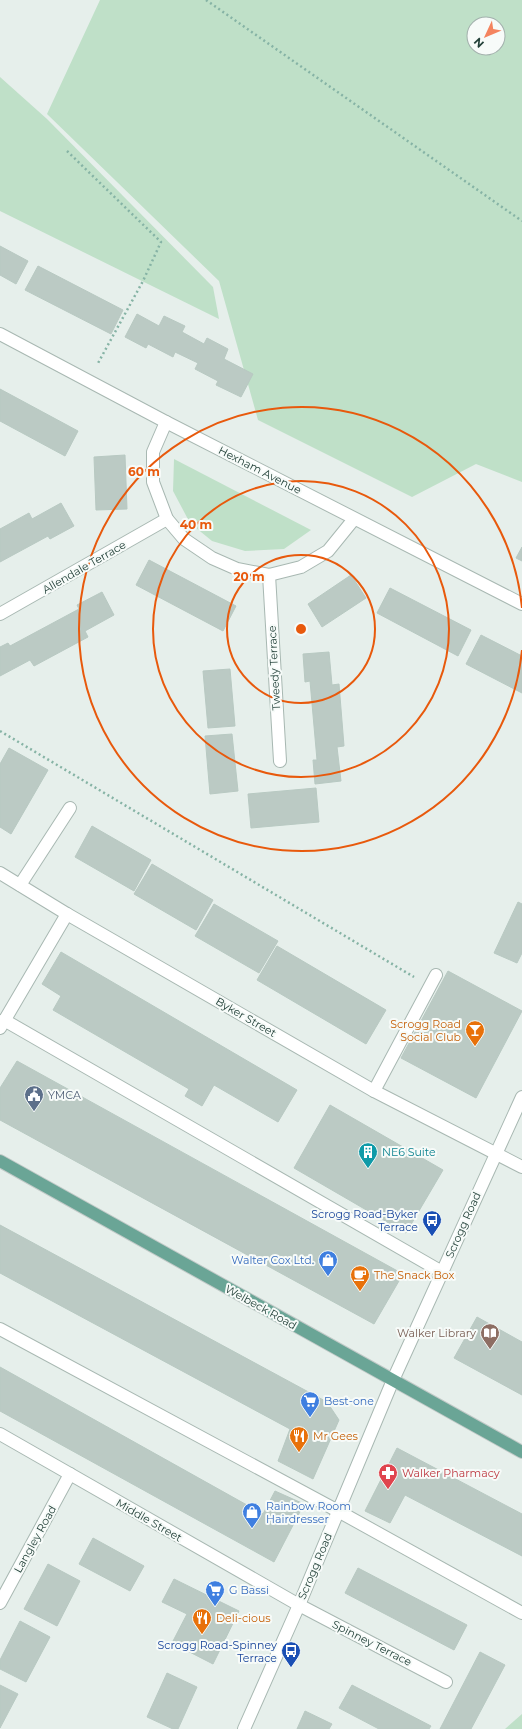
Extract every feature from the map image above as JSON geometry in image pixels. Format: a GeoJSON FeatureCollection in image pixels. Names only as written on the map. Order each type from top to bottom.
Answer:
{"type":"FeatureCollection","features":[{"type":"Feature","properties":{"kind":"main road","name":"Welbeck Road"},"geometry":{"type":"LineString","coordinates":[[0,1161],[522,1452]]}},
{"type":"Feature","properties":{"kind":"street","name":"Hexham Avenue"},"geometry":{"type":"LineString","coordinates":[[0,334],[166,422],[522,604]]}},
{"type":"Feature","properties":{"kind":"street"},"geometry":{"type":"LineString","coordinates":[[166,422],[153,452],[153,482],[167,519],[184,539],[212,558],[237,569],[269,575],[300,567],[328,551],[354,518]]}},
{"type":"Feature","properties":{"kind":"street","name":"Allendale Terrace"},"geometry":{"type":"LineString","coordinates":[[0,614],[167,519]]}},
{"type":"Feature","properties":{"kind":"street","name":"Tweedy Terrace"},"geometry":{"type":"LineString","coordinates":[[269,575],[280,761]]}},
{"type":"Feature","properties":{"kind":"street"},"geometry":{"type":"LineString","coordinates":[[20,886],[70,808]]}},
{"type":"Feature","properties":{"kind":"street","name":"Byker Street"},"geometry":{"type":"LineString","coordinates":[[0,873],[67,914],[374,1091],[522,1167]]}},
{"type":"Feature","properties":{"kind":"street"},"geometry":{"type":"LineString","coordinates":[[67,914],[2,1024],[442,1272]]}},
{"type":"Feature","properties":{"kind":"street"},"geometry":{"type":"LineString","coordinates":[[374,1091],[433,981]]}},
{"type":"Feature","properties":{"kind":"street","name":"Scrogg Road"},"geometry":{"type":"LineString","coordinates":[[244,1729],[393,1380],[522,1097]]}},
{"type":"Feature","properties":{"kind":"street"},"geometry":{"type":"LineString","coordinates":[[0,1329],[338,1511],[522,1613]]}},
{"type":"Feature","properties":{"kind":"street","name":"Middle Street"},"geometry":{"type":"LineString","coordinates":[[0,1434],[298,1605]]}},
{"type":"Feature","properties":{"kind":"street","name":"Langley Road"},"geometry":{"type":"LineString","coordinates":[[0,1603],[70,1474]]}},
{"type":"Feature","properties":{"kind":"street","name":"Spinney Terrace"},"geometry":{"type":"LineString","coordinates":[[298,1605],[446,1682]]}},
{"type":"Feature","properties":{"kind":"path"},"geometry":{"type":"LineString","coordinates":[[206,0],[522,221]]}},
{"type":"Feature","properties":{"kind":"path"},"geometry":{"type":"LineString","coordinates":[[67,151],[161,242],[143,281],[95,367],[89,382]]}},
{"type":"Feature","properties":{"kind":"path"},"geometry":{"type":"LineString","coordinates":[[0,731],[433,981]]}},
{"type":"Feature","properties":{"kind":"green space"},"geometry":{"type":"Polygon","coordinates":[[[100,0],[522,0],[522,482],[476,464],[412,497],[258,420],[219,281],[47,114],[100,0]]]}},
{"type":"Feature","properties":{"kind":"green space"},"geometry":{"type":"Polygon","coordinates":[[[0,77],[47,119],[213,287],[219,319],[0,211],[0,77]]]}},
{"type":"Feature","properties":{"kind":"green space"},"geometry":{"type":"Polygon","coordinates":[[[174,459],[311,530],[284,549],[245,551],[212,541],[190,523],[173,491],[174,459]]]}},
{"type":"Feature","properties":{"kind":"green space"},"geometry":{"type":"Polygon","coordinates":[[[522,1714],[522,1729],[505,1729],[522,1714]]]}},
{"type":"Feature","properties":{"kind":"building"},"geometry":{"type":"Polygon","coordinates":[[[0,246],[28,261],[16,284],[0,275],[0,246]]]}},
{"type":"Feature","properties":{"kind":"building"},"geometry":{"type":"Polygon","coordinates":[[[38,266],[123,310],[111,334],[25,290],[38,266]]]}},
{"type":"Feature","properties":{"kind":"building"},"geometry":{"type":"Polygon","coordinates":[[[137,314],[159,326],[164,316],[185,326],[182,332],[204,344],[207,338],[228,349],[224,359],[253,374],[241,397],[216,385],[218,381],[195,369],[198,363],[175,352],[173,357],[148,344],[146,348],[125,337],[137,314]]]}},
{"type":"Feature","properties":{"kind":"building"},"geometry":{"type":"Polygon","coordinates":[[[0,389],[78,431],[65,456],[0,421],[0,389]]]}},
{"type":"Feature","properties":{"kind":"building"},"geometry":{"type":"Polygon","coordinates":[[[125,455],[127,509],[96,510],[94,457],[125,455]]]}},
{"type":"Feature","properties":{"kind":"building"},"geometry":{"type":"Polygon","coordinates":[[[61,503],[74,526],[50,539],[48,536],[0,562],[0,529],[29,513],[32,519],[61,503]]]}},
{"type":"Feature","properties":{"kind":"building"},"geometry":{"type":"Polygon","coordinates":[[[522,547],[522,561],[516,558],[522,547]]]}},
{"type":"Feature","properties":{"kind":"building"},"geometry":{"type":"Polygon","coordinates":[[[149,560],[236,606],[223,631],[136,585],[149,560]]]}},
{"type":"Feature","properties":{"kind":"building"},"geometry":{"type":"Polygon","coordinates":[[[351,575],[366,598],[322,627],[308,604],[351,575]]]}},
{"type":"Feature","properties":{"kind":"building"},"geometry":{"type":"Polygon","coordinates":[[[390,588],[471,630],[458,656],[377,613],[390,588]]]}},
{"type":"Feature","properties":{"kind":"building"},"geometry":{"type":"Polygon","coordinates":[[[102,592],[114,615],[85,631],[88,637],[34,666],[30,660],[0,676],[0,647],[8,643],[10,646],[79,609],[77,605],[102,592]]]}},
{"type":"Feature","properties":{"kind":"building"},"geometry":{"type":"Polygon","coordinates":[[[481,635],[522,656],[522,693],[466,664],[481,635]]]}},
{"type":"Feature","properties":{"kind":"building"},"geometry":{"type":"Polygon","coordinates":[[[329,652],[332,685],[339,684],[344,746],[337,747],[341,781],[315,784],[313,760],[317,760],[310,681],[305,682],[303,654],[329,652]]]}},
{"type":"Feature","properties":{"kind":"building"},"geometry":{"type":"Polygon","coordinates":[[[230,669],[235,726],[208,728],[203,671],[230,669]]]}},
{"type":"Feature","properties":{"kind":"building"},"geometry":{"type":"Polygon","coordinates":[[[232,734],[238,791],[210,794],[205,736],[232,734]]]}},
{"type":"Feature","properties":{"kind":"building"},"geometry":{"type":"Polygon","coordinates":[[[9,748],[48,770],[11,834],[0,827],[0,764],[9,748]]]}},
{"type":"Feature","properties":{"kind":"building"},"geometry":{"type":"Polygon","coordinates":[[[316,788],[319,822],[251,828],[248,794],[316,788]]]}},
{"type":"Feature","properties":{"kind":"building"},"geometry":{"type":"Polygon","coordinates":[[[92,826],[151,860],[134,891],[75,857],[92,826]]]}},
{"type":"Feature","properties":{"kind":"building"},"geometry":{"type":"Polygon","coordinates":[[[152,864],[213,900],[196,930],[134,894],[152,864]]]}},
{"type":"Feature","properties":{"kind":"building"},"geometry":{"type":"Polygon","coordinates":[[[518,902],[522,904],[522,953],[517,963],[494,953],[518,902]]]}},
{"type":"Feature","properties":{"kind":"building"},"geometry":{"type":"Polygon","coordinates":[[[214,904],[278,941],[259,973],[195,936],[214,904]]]}},
{"type":"Feature","properties":{"kind":"building"},"geometry":{"type":"Polygon","coordinates":[[[277,946],[386,1010],[366,1044],[257,980],[277,946]]]}},
{"type":"Feature","properties":{"kind":"building"},"geometry":{"type":"Polygon","coordinates":[[[61,952],[297,1090],[278,1122],[214,1085],[202,1106],[185,1096],[189,1089],[53,1010],[61,996],[42,984],[61,952]]]}},
{"type":"Feature","properties":{"kind":"building"},"geometry":{"type":"Polygon","coordinates":[[[448,971],[522,1011],[476,1098],[401,1058],[448,971]]]}},
{"type":"Feature","properties":{"kind":"building"},"geometry":{"type":"Polygon","coordinates":[[[17,1061],[403,1274],[374,1324],[0,1120],[0,1088],[17,1061]]]}},
{"type":"Feature","properties":{"kind":"building","name":"NE6 Suite"},"geometry":{"type":"Polygon","coordinates":[[[330,1105],[443,1170],[406,1233],[294,1168],[330,1105]]]}},
{"type":"Feature","properties":{"kind":"building"},"geometry":{"type":"Polygon","coordinates":[[[0,1225],[327,1402],[339,1420],[313,1479],[278,1461],[290,1429],[0,1273],[0,1225]]]}},
{"type":"Feature","properties":{"kind":"building","name":"Walker Library"},"geometry":{"type":"Polygon","coordinates":[[[477,1317],[522,1342],[522,1395],[454,1358],[477,1317]]]}},
{"type":"Feature","properties":{"kind":"building"},"geometry":{"type":"Polygon","coordinates":[[[0,1367],[263,1514],[275,1491],[304,1504],[274,1562],[0,1411],[0,1367]]]}},
{"type":"Feature","properties":{"kind":"building"},"geometry":{"type":"Polygon","coordinates":[[[397,1448],[522,1514],[522,1556],[405,1495],[390,1523],[365,1511],[397,1448]]]}},
{"type":"Feature","properties":{"kind":"building"},"geometry":{"type":"Polygon","coordinates":[[[93,1538],[144,1566],[130,1591],[79,1564],[93,1538]]]}},
{"type":"Feature","properties":{"kind":"building"},"geometry":{"type":"Polygon","coordinates":[[[48,1564],[80,1581],[57,1626],[24,1609],[48,1564]]]}},
{"type":"Feature","properties":{"kind":"building"},"geometry":{"type":"Polygon","coordinates":[[[358,1568],[467,1625],[454,1650],[345,1593],[358,1568]]]}},
{"type":"Feature","properties":{"kind":"building"},"geometry":{"type":"Polygon","coordinates":[[[174,1579],[239,1611],[213,1664],[172,1643],[187,1614],[162,1602],[174,1579]]]}},
{"type":"Feature","properties":{"kind":"building"},"geometry":{"type":"Polygon","coordinates":[[[20,1621],[50,1637],[26,1682],[0,1669],[0,1660],[20,1621]]]}},
{"type":"Feature","properties":{"kind":"building"},"geometry":{"type":"Polygon","coordinates":[[[480,1652],[505,1665],[471,1729],[440,1729],[480,1652]]]}},
{"type":"Feature","properties":{"kind":"building"},"geometry":{"type":"Polygon","coordinates":[[[167,1673],[197,1687],[178,1729],[173,1729],[147,1717],[167,1673]]]}},
{"type":"Feature","properties":{"kind":"building"},"geometry":{"type":"Polygon","coordinates":[[[0,1685],[18,1694],[0,1728],[0,1685]]]}},
{"type":"Feature","properties":{"kind":"building"},"geometry":{"type":"Polygon","coordinates":[[[352,1685],[431,1726],[429,1729],[379,1729],[339,1708],[352,1685]]]}},
{"type":"Feature","properties":{"kind":"building"},"geometry":{"type":"Polygon","coordinates":[[[305,1711],[332,1724],[329,1729],[297,1729],[305,1711]]]}},
{"type":"Feature","properties":{"kind":"place","name":"Scrogg Road Social Club"},"geometry":{"type":"Point","coordinates":[475,1047]}},
{"type":"Feature","properties":{"kind":"place","name":"YMCA"},"geometry":{"type":"Point","coordinates":[34,1112]}},
{"type":"Feature","properties":{"kind":"place","name":"NE6 Suite"},"geometry":{"type":"Point","coordinates":[368,1169]}},
{"type":"Feature","properties":{"kind":"place","name":"Scrogg Road-Byker Terrace"},"geometry":{"type":"Point","coordinates":[432,1237]}},
{"type":"Feature","properties":{"kind":"place","name":"Walter Cox Ltd."},"geometry":{"type":"Point","coordinates":[328,1277]}},
{"type":"Feature","properties":{"kind":"place","name":"The Snack Box"},"geometry":{"type":"Point","coordinates":[360,1292]}},
{"type":"Feature","properties":{"kind":"place","name":"Walker Library"},"geometry":{"type":"Point","coordinates":[490,1350]}},
{"type":"Feature","properties":{"kind":"place","name":"Best-one"},"geometry":{"type":"Point","coordinates":[310,1418]}},
{"type":"Feature","properties":{"kind":"place","name":"Mr Gees"},"geometry":{"type":"Point","coordinates":[299,1453]}},
{"type":"Feature","properties":{"kind":"place","name":"Walker Pharmacy"},"geometry":{"type":"Point","coordinates":[388,1490]}},
{"type":"Feature","properties":{"kind":"place","name":"Rainbow Room Hairdresser"},"geometry":{"type":"Point","coordinates":[252,1529]}},
{"type":"Feature","properties":{"kind":"place","name":"G Bassi"},"geometry":{"type":"Point","coordinates":[215,1607]}},
{"type":"Feature","properties":{"kind":"place","name":"Deli-cious"},"geometry":{"type":"Point","coordinates":[202,1635]}},
{"type":"Feature","properties":{"kind":"place","name":"Scrogg Road-Spinney Terrace"},"geometry":{"type":"Point","coordinates":[291,1668]}}]}
